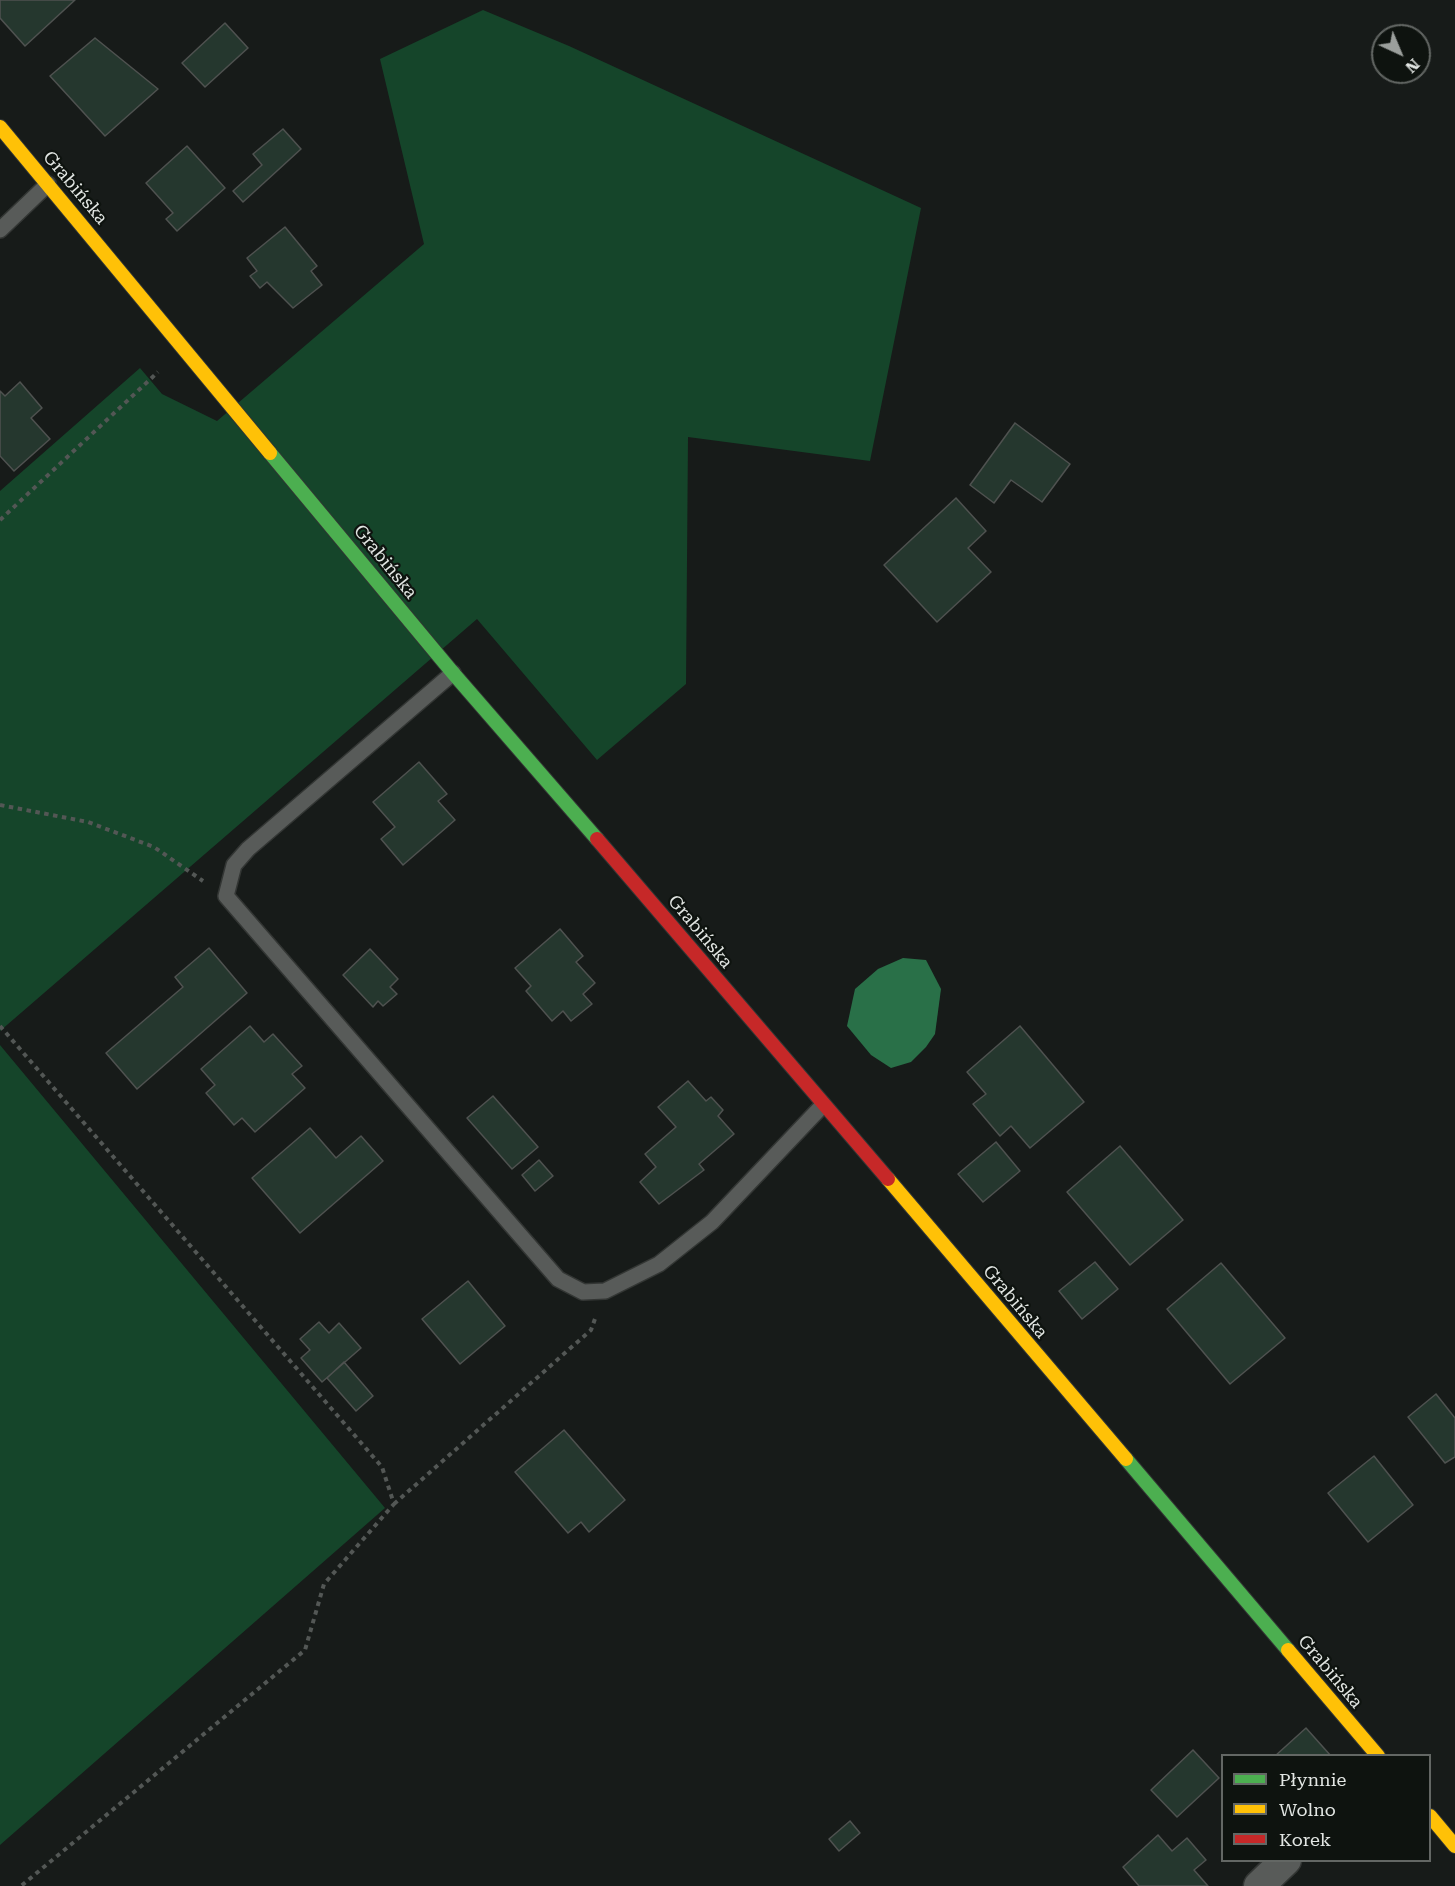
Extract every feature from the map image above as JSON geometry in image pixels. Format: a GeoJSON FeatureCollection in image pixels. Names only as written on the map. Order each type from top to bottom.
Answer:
{"type":"FeatureCollection","features":[{"type":"Feature","properties":{"kind":"street","name":"Grabińska"},"geometry":{"type":"LineString","coordinates":[[0,127],[453,673],[654,904],[1377,1754]]}},
{"type":"Feature","properties":{"kind":"street"},"geometry":{"type":"LineString","coordinates":[[1431,1817],[1455,1846]]}},
{"type":"Feature","properties":{"kind":"street"},"geometry":{"type":"LineString","coordinates":[[1259,1886],[1284,1862]]}},
{"type":"Feature","properties":{"kind":"lane"},"geometry":{"type":"LineString","coordinates":[[0,230],[48,184]]}},
{"type":"Feature","properties":{"kind":"lane"},"geometry":{"type":"LineString","coordinates":[[453,673],[248,849],[234,866],[226,896],[558,1279],[583,1292],[605,1291],[659,1264],[712,1222],[823,1105]]}},
{"type":"Feature","properties":{"kind":"path"},"geometry":{"type":"LineString","coordinates":[[0,520],[184,347]]}},
{"type":"Feature","properties":{"kind":"path"},"geometry":{"type":"LineString","coordinates":[[0,805],[88,822],[154,847],[226,896]]}},
{"type":"Feature","properties":{"kind":"path"},"geometry":{"type":"LineString","coordinates":[[0,1026],[382,1467],[394,1504]]}},
{"type":"Feature","properties":{"kind":"path"},"geometry":{"type":"LineString","coordinates":[[21,1886],[304,1650],[324,1584],[394,1504],[591,1330],[605,1291]]}},
{"type":"Feature","properties":{"kind":"shaded area"},"geometry":{"type":"Polygon","coordinates":[[[483,10],[569,46],[921,208],[870,461],[688,437],[686,684],[597,760],[477,619],[0,1031],[0,491],[140,368],[162,394],[217,421],[424,244],[380,59],[483,10]]]}},
{"type":"Feature","properties":{"kind":"shaded area"},"geometry":{"type":"Polygon","coordinates":[[[903,958],[926,960],[941,989],[935,1034],[911,1062],[891,1068],[871,1055],[847,1026],[855,989],[878,969],[903,958]]]}},
{"type":"Feature","properties":{"kind":"shaded area"},"geometry":{"type":"Polygon","coordinates":[[[0,1045],[385,1508],[0,1845],[0,1045]]]}},
{"type":"Feature","properties":{"kind":"building"},"geometry":{"type":"Polygon","coordinates":[[[0,0],[75,0],[25,46],[0,18],[0,0]]]}},
{"type":"Feature","properties":{"kind":"building"},"geometry":{"type":"Polygon","coordinates":[[[225,23],[248,48],[205,87],[182,63],[225,23]]]}},
{"type":"Feature","properties":{"kind":"building"},"geometry":{"type":"Polygon","coordinates":[[[95,38],[158,89],[105,136],[50,76],[95,38]]]}},
{"type":"Feature","properties":{"kind":"building"},"geometry":{"type":"Polygon","coordinates":[[[283,129],[301,149],[243,202],[233,191],[262,165],[253,154],[283,129]]]}},
{"type":"Feature","properties":{"kind":"building"},"geometry":{"type":"Polygon","coordinates":[[[187,146],[225,188],[177,231],[166,219],[173,213],[146,183],[187,146]]]}},
{"type":"Feature","properties":{"kind":"building"},"geometry":{"type":"Polygon","coordinates":[[[285,227],[317,266],[311,271],[322,285],[293,308],[267,282],[260,288],[250,276],[257,271],[247,258],[285,227]]]}},
{"type":"Feature","properties":{"kind":"building"},"geometry":{"type":"Polygon","coordinates":[[[20,382],[42,408],[31,418],[50,439],[14,471],[0,456],[0,391],[5,396],[20,382]]]}},
{"type":"Feature","properties":{"kind":"building"},"geometry":{"type":"Polygon","coordinates":[[[1015,423],[1070,464],[1042,502],[1011,480],[994,503],[970,485],[1015,423]]]}},
{"type":"Feature","properties":{"kind":"building"},"geometry":{"type":"Polygon","coordinates":[[[956,498],[986,531],[968,548],[991,572],[937,622],[884,565],[956,498]]]}},
{"type":"Feature","properties":{"kind":"building"},"geometry":{"type":"Polygon","coordinates":[[[419,762],[447,794],[438,801],[455,820],[403,865],[381,839],[395,827],[373,802],[419,762]]]}},
{"type":"Feature","properties":{"kind":"building"},"geometry":{"type":"Polygon","coordinates":[[[560,929],[583,956],[576,962],[595,983],[583,994],[592,1004],[571,1021],[563,1011],[552,1021],[526,991],[531,986],[515,968],[560,929]]]}},
{"type":"Feature","properties":{"kind":"building"},"geometry":{"type":"Polygon","coordinates":[[[209,948],[247,993],[137,1089],[106,1053],[183,987],[175,977],[209,948]]]}},
{"type":"Feature","properties":{"kind":"building"},"geometry":{"type":"Polygon","coordinates":[[[370,949],[398,979],[390,987],[397,994],[383,1006],[378,1001],[373,1007],[343,975],[370,949]]]}},
{"type":"Feature","properties":{"kind":"building"},"geometry":{"type":"Polygon","coordinates":[[[250,1026],[264,1042],[273,1034],[302,1066],[292,1074],[305,1088],[255,1132],[242,1118],[234,1125],[206,1093],[215,1085],[201,1069],[250,1026]]]}},
{"type":"Feature","properties":{"kind":"building"},"geometry":{"type":"Polygon","coordinates":[[[1020,1026],[1084,1102],[1030,1148],[1011,1126],[1000,1136],[973,1104],[986,1094],[967,1072],[1020,1026]]]}},
{"type":"Feature","properties":{"kind":"building"},"geometry":{"type":"Polygon","coordinates":[[[688,1081],[706,1101],[711,1097],[723,1110],[718,1116],[734,1134],[699,1164],[704,1170],[659,1204],[640,1182],[656,1167],[645,1154],[676,1127],[658,1107],[688,1081]]]}},
{"type":"Feature","properties":{"kind":"building"},"geometry":{"type":"Polygon","coordinates":[[[493,1096],[538,1147],[512,1169],[467,1118],[493,1096]]]}},
{"type":"Feature","properties":{"kind":"building"},"geometry":{"type":"Polygon","coordinates":[[[310,1128],[336,1158],[361,1136],[383,1161],[300,1233],[252,1178],[310,1128]]]}},
{"type":"Feature","properties":{"kind":"building"},"geometry":{"type":"Polygon","coordinates":[[[996,1142],[1020,1171],[983,1202],[958,1174],[996,1142]]]}},
{"type":"Feature","properties":{"kind":"building"},"geometry":{"type":"Polygon","coordinates":[[[1120,1146],[1183,1220],[1130,1265],[1067,1192],[1120,1146]]]}},
{"type":"Feature","properties":{"kind":"building"},"geometry":{"type":"Polygon","coordinates":[[[539,1160],[553,1176],[535,1191],[522,1175],[539,1160]]]}},
{"type":"Feature","properties":{"kind":"building"},"geometry":{"type":"Polygon","coordinates":[[[1095,1262],[1118,1289],[1082,1319],[1059,1291],[1095,1262]]]}},
{"type":"Feature","properties":{"kind":"building"},"geometry":{"type":"Polygon","coordinates":[[[1221,1263],[1285,1338],[1230,1384],[1167,1309],[1221,1263]]]}},
{"type":"Feature","properties":{"kind":"building"},"geometry":{"type":"Polygon","coordinates":[[[468,1281],[505,1326],[460,1364],[422,1319],[468,1281]]]}},
{"type":"Feature","properties":{"kind":"building"},"geometry":{"type":"Polygon","coordinates":[[[319,1322],[329,1333],[339,1323],[361,1348],[322,1382],[301,1358],[310,1350],[300,1339],[319,1322]]]}},
{"type":"Feature","properties":{"kind":"building"},"geometry":{"type":"Polygon","coordinates":[[[344,1362],[373,1396],[356,1411],[327,1378],[344,1362]]]}},
{"type":"Feature","properties":{"kind":"building"},"geometry":{"type":"Polygon","coordinates":[[[1436,1394],[1455,1418],[1455,1457],[1445,1463],[1408,1417],[1436,1394]]]}},
{"type":"Feature","properties":{"kind":"building"},"geometry":{"type":"Polygon","coordinates":[[[564,1430],[625,1500],[589,1532],[581,1522],[568,1533],[515,1472],[564,1430]]]}},
{"type":"Feature","properties":{"kind":"building"},"geometry":{"type":"Polygon","coordinates":[[[1374,1456],[1413,1505],[1368,1542],[1328,1493],[1374,1456]]]}},
{"type":"Feature","properties":{"kind":"building"},"geometry":{"type":"Polygon","coordinates":[[[1306,1728],[1329,1754],[1277,1754],[1306,1728]]]}},
{"type":"Feature","properties":{"kind":"building"},"geometry":{"type":"Polygon","coordinates":[[[1193,1750],[1219,1778],[1177,1817],[1151,1790],[1193,1750]]]}},
{"type":"Feature","properties":{"kind":"building"},"geometry":{"type":"Polygon","coordinates":[[[850,1821],[860,1833],[839,1851],[829,1839],[850,1821]]]}},
{"type":"Feature","properties":{"kind":"building"},"geometry":{"type":"Polygon","coordinates":[[[1158,1835],[1172,1851],[1187,1838],[1206,1860],[1194,1870],[1208,1886],[1139,1886],[1123,1867],[1158,1835]]]}},
{"type":"Feature","properties":{"kind":"traffic: fast"},"geometry":{"type":"LineString","coordinates":[[270,453],[453,673],[597,839]]}},
{"type":"Feature","properties":{"kind":"traffic: fast"},"geometry":{"type":"LineString","coordinates":[[1126,1459],[1288,1650]]}},
{"type":"Feature","properties":{"kind":"traffic: slow"},"geometry":{"type":"LineString","coordinates":[[0,127],[270,453]]}},
{"type":"Feature","properties":{"kind":"traffic: slow"},"geometry":{"type":"LineString","coordinates":[[888,1179],[1126,1459]]}},
{"type":"Feature","properties":{"kind":"traffic: slow"},"geometry":{"type":"LineString","coordinates":[[1288,1650],[1376,1754]]}},
{"type":"Feature","properties":{"kind":"traffic: slow"},"geometry":{"type":"LineString","coordinates":[[1431,1817],[1455,1846]]}},
{"type":"Feature","properties":{"kind":"traffic: jam"},"geometry":{"type":"LineString","coordinates":[[597,839],[888,1179]]}}]}
